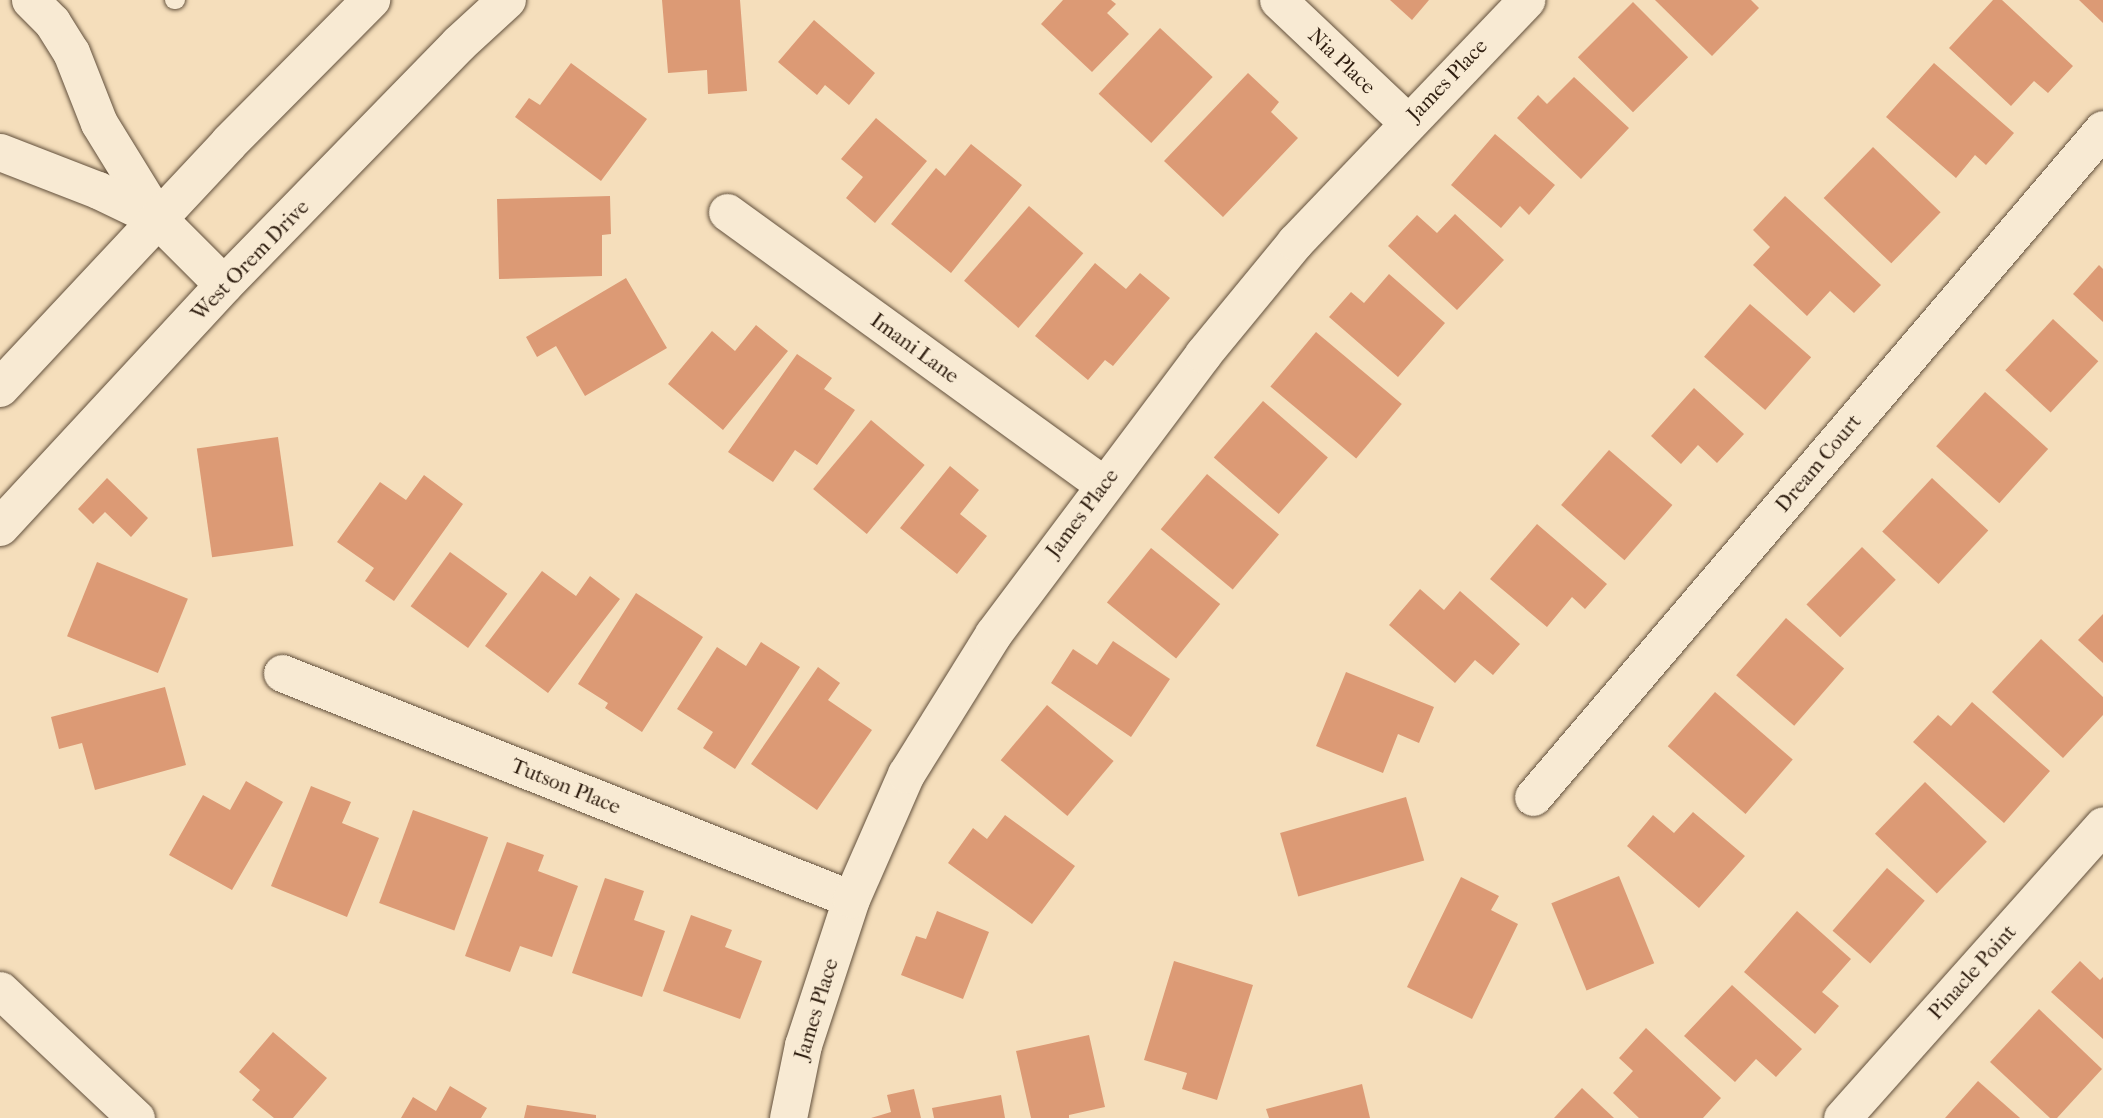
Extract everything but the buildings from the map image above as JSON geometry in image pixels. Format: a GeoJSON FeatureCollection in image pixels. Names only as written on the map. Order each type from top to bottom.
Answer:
{"type":"FeatureCollection","features":[{"type":"Feature","properties":{"kind":"main road"},"geometry":{"type":"LineString","coordinates":[[0,388],[158,219],[371,0]]}},
{"type":"Feature","properties":{"kind":"main road","name":"West Orem Drive"},"geometry":{"type":"LineString","coordinates":[[0,527],[224,285],[459,44],[507,0]]}},
{"type":"Feature","properties":{"kind":"main road"},"geometry":{"type":"LineString","coordinates":[[158,219],[224,285]]}},
{"type":"Feature","properties":{"kind":"street"},"geometry":{"type":"LineString","coordinates":[[30,0],[52,22],[71,52],[99,122],[158,219]]}},
{"type":"Feature","properties":{"kind":"street","name":"Nia Place"},"geometry":{"type":"LineString","coordinates":[[1278,0],[1407,122]]}},
{"type":"Feature","properties":{"kind":"street","name":"James Place"},"geometry":{"type":"LineString","coordinates":[[788,1118],[803,1045],[851,899],[906,774],[993,634],[1103,484],[1295,242],[1526,0]]}},
{"type":"Feature","properties":{"kind":"street","name":"Dream Court"},"geometry":{"type":"LineString","coordinates":[[1533,797],[2103,129]]}},
{"type":"Feature","properties":{"kind":"street"},"geometry":{"type":"LineString","coordinates":[[0,152],[98,190],[158,219]]}},
{"type":"Feature","properties":{"kind":"street","name":"Imani Lane"},"geometry":{"type":"LineString","coordinates":[[727,212],[1103,484]]}},
{"type":"Feature","properties":{"kind":"street","name":"Tutson Place"},"geometry":{"type":"LineString","coordinates":[[282,673],[851,899]]}},
{"type":"Feature","properties":{"kind":"street","name":"Pinacle Point"},"geometry":{"type":"LineString","coordinates":[[1842,1118],[2103,825]]}},
{"type":"Feature","properties":{"kind":"street"},"geometry":{"type":"LineString","coordinates":[[0,990],[136,1118]]}}]}
